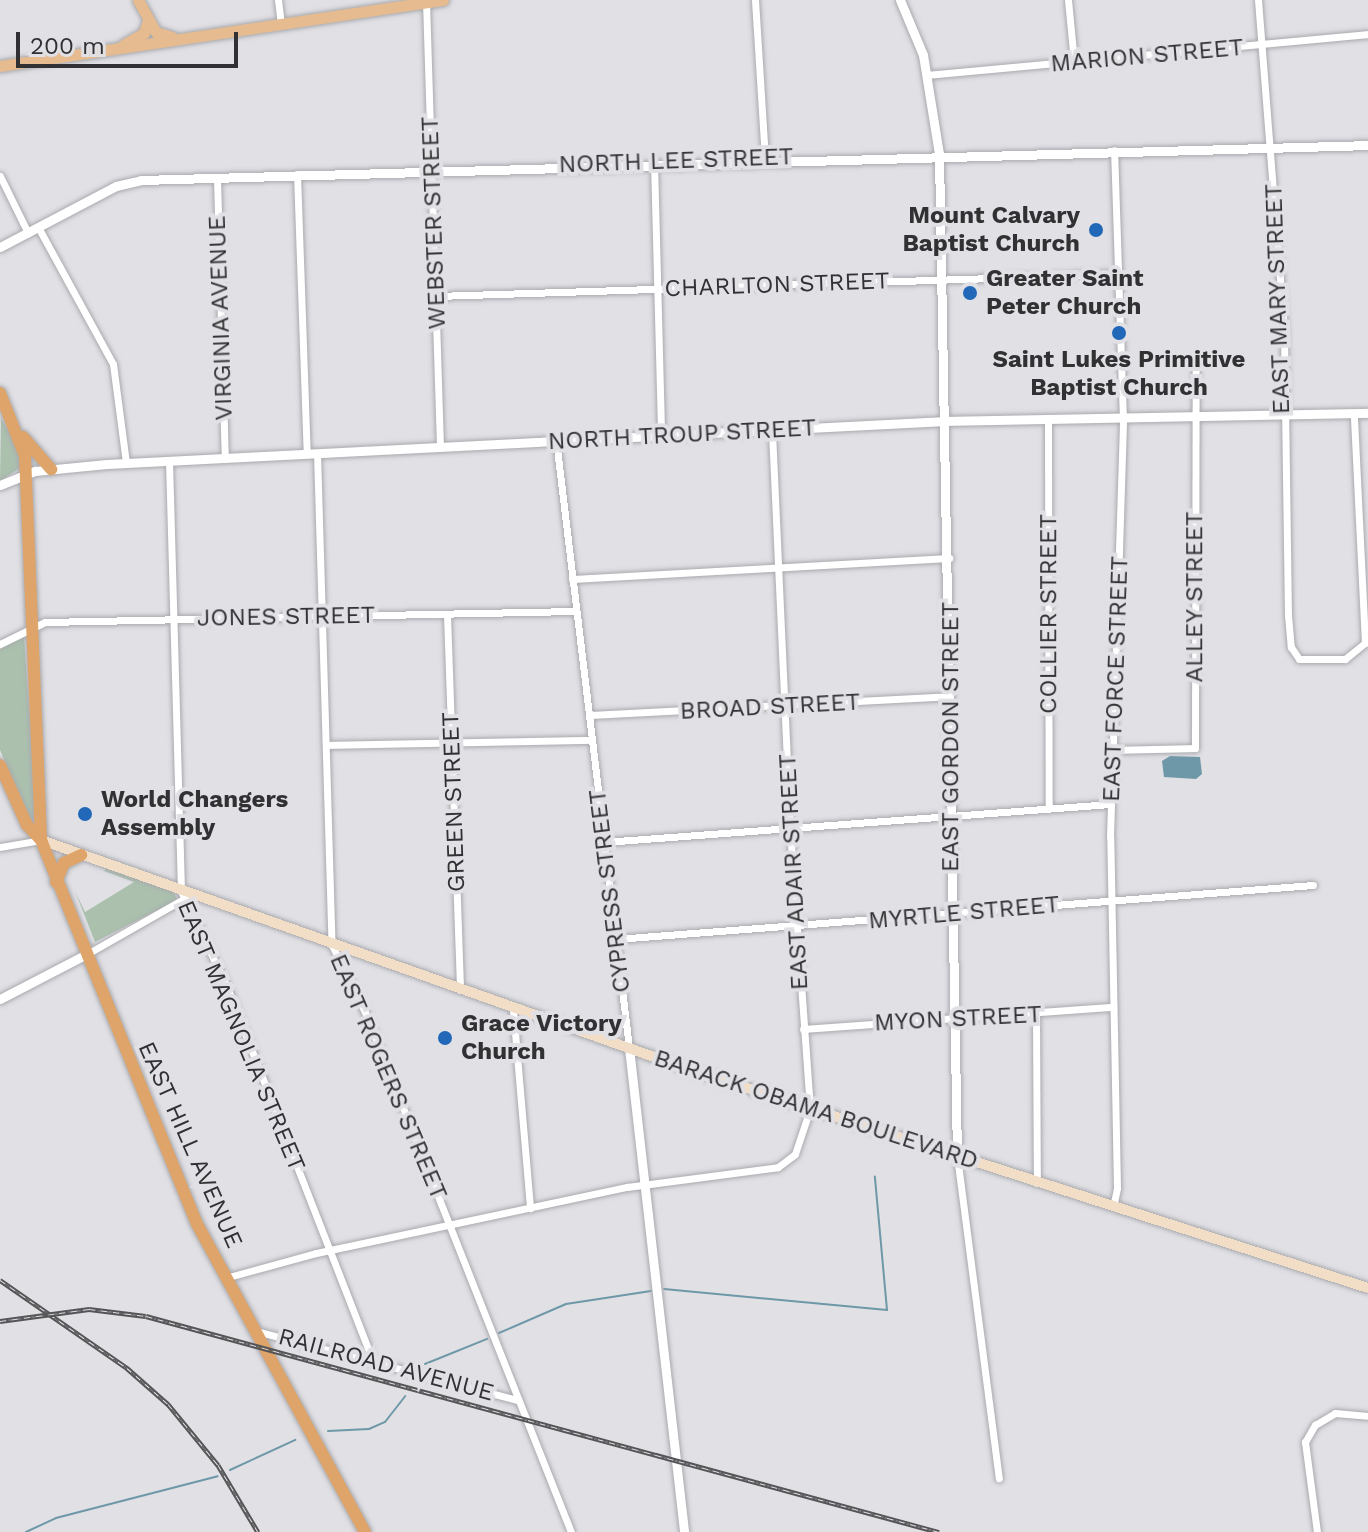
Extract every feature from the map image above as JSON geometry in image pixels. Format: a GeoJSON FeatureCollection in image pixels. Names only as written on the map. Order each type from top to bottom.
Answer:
{"type":"FeatureCollection","features":[{"type":"Feature","properties":{"kind":"highway"},"geometry":{"type":"LineString","coordinates":[[0,393],[18,431],[26,474],[41,840]]}},
{"type":"Feature","properties":{"kind":"highway"},"geometry":{"type":"LineString","coordinates":[[18,431],[51,469]]}},
{"type":"Feature","properties":{"kind":"highway","name":"EAST HILL AVENUE"},"geometry":{"type":"LineString","coordinates":[[0,765],[27,825],[41,840],[184,1197],[253,1330],[365,1532]]}},
{"type":"Feature","properties":{"kind":"highway"},"geometry":{"type":"LineString","coordinates":[[56,882],[64,863],[81,855]]}},
{"type":"Feature","properties":{"kind":"main road"},"geometry":{"type":"LineString","coordinates":[[138,0],[156,32],[177,38]]}},
{"type":"Feature","properties":{"kind":"main road"},"geometry":{"type":"LineString","coordinates":[[0,66],[443,0]]}},
{"type":"Feature","properties":{"kind":"main road"},"geometry":{"type":"LineString","coordinates":[[115,49],[144,33],[148,20]]}},
{"type":"Feature","properties":{"kind":"main road","name":"BARACK OBAMA BOULEVARD"},"geometry":{"type":"LineString","coordinates":[[41,840],[183,895],[513,1009],[810,1109],[1368,1288]]}},
{"type":"Feature","properties":{"kind":"street"},"geometry":{"type":"LineString","coordinates":[[278,0],[281,23]]}},
{"type":"Feature","properties":{"kind":"street"},"geometry":{"type":"LineString","coordinates":[[755,0],[765,159]]}},
{"type":"Feature","properties":{"kind":"street","name":"EAST GORDON STREET"},"geometry":{"type":"LineString","coordinates":[[900,0],[920,42],[939,154],[949,558],[957,1156],[999,1478]]}},
{"type":"Feature","properties":{"kind":"street"},"geometry":{"type":"LineString","coordinates":[[1068,0],[1074,62]]}},
{"type":"Feature","properties":{"kind":"street","name":"EAST MARY STREET"},"geometry":{"type":"LineString","coordinates":[[1258,0],[1272,147],[1285,415],[1282,467],[1291,647],[1299,659],[1345,659],[1365,643],[1354,414]]}},
{"type":"Feature","properties":{"kind":"street","name":"WEBSTER STREET"},"geometry":{"type":"LineString","coordinates":[[426,1],[440,447]]}},
{"type":"Feature","properties":{"kind":"street","name":"MARION STREET"},"geometry":{"type":"LineString","coordinates":[[927,75],[1368,34]]}},
{"type":"Feature","properties":{"kind":"street","name":"NORTH LEE STREET"},"geometry":{"type":"LineString","coordinates":[[0,247],[124,183],[432,168],[1368,145]]}},
{"type":"Feature","properties":{"kind":"street","name":"EAST FORCE STREET"},"geometry":{"type":"LineString","coordinates":[[1113,1207],[1117,1195],[1110,804],[1123,420],[1114,150]]}},
{"type":"Feature","properties":{"kind":"street"},"geometry":{"type":"LineString","coordinates":[[654,162],[661,436]]}},
{"type":"Feature","properties":{"kind":"street","name":"EAST ROGERS STREET"},"geometry":{"type":"LineString","coordinates":[[297,174],[322,617],[332,945],[357,991],[571,1532]]}},
{"type":"Feature","properties":{"kind":"street"},"geometry":{"type":"LineString","coordinates":[[0,176],[28,233]]}},
{"type":"Feature","properties":{"kind":"street","name":"VIRGINIA AVENUE"},"geometry":{"type":"LineString","coordinates":[[217,178],[225,458]]}},
{"type":"Feature","properties":{"kind":"street"},"geometry":{"type":"LineString","coordinates":[[38,227],[113,364],[126,463]]}},
{"type":"Feature","properties":{"kind":"street","name":"CHARLTON STREET"},"geometry":{"type":"LineString","coordinates":[[436,296],[1118,274]]}},
{"type":"Feature","properties":{"kind":"street","name":"ALLEY STREET"},"geometry":{"type":"LineString","coordinates":[[1113,750],[1195,748],[1196,364]]}},
{"type":"Feature","properties":{"kind":"street","name":"NORTH TROUP STREET"},"geometry":{"type":"LineString","coordinates":[[0,485],[26,474],[51,469],[556,440],[946,421],[1368,413]]}},
{"type":"Feature","properties":{"kind":"street","name":"COLLIER STREET"},"geometry":{"type":"LineString","coordinates":[[1048,421],[1049,808]]}},
{"type":"Feature","properties":{"kind":"street","name":"EAST ADAIR STREET"},"geometry":{"type":"LineString","coordinates":[[225,1278],[329,1251],[644,1183],[778,1167],[795,1154],[810,1109],[790,828],[772,430]]}},
{"type":"Feature","properties":{"kind":"street","name":"CYPRESS STREET"},"geometry":{"type":"LineString","coordinates":[[556,440],[684,1532]]}},
{"type":"Feature","properties":{"kind":"street","name":"EAST MAGNOLIA STREET"},"geometry":{"type":"LineString","coordinates":[[169,461],[183,895],[227,987],[372,1358]]}},
{"type":"Feature","properties":{"kind":"street"},"geometry":{"type":"LineString","coordinates":[[572,579],[949,558]]}},
{"type":"Feature","properties":{"kind":"street","name":"JONES STREET"},"geometry":{"type":"LineString","coordinates":[[0,644],[45,622],[576,611]]}},
{"type":"Feature","properties":{"kind":"street","name":"GREEN STREET"},"geometry":{"type":"LineString","coordinates":[[447,615],[460,990]]}},
{"type":"Feature","properties":{"kind":"street","name":"BROAD STREET"},"geometry":{"type":"LineString","coordinates":[[589,715],[951,696]]}},
{"type":"Feature","properties":{"kind":"street"},"geometry":{"type":"LineString","coordinates":[[326,745],[592,740]]}},
{"type":"Feature","properties":{"kind":"street"},"geometry":{"type":"LineString","coordinates":[[604,842],[1110,804]]}},
{"type":"Feature","properties":{"kind":"street"},"geometry":{"type":"LineString","coordinates":[[0,847],[41,840]]}},
{"type":"Feature","properties":{"kind":"street","name":"MYRTLE STREET"},"geometry":{"type":"LineString","coordinates":[[616,939],[1313,885]]}},
{"type":"Feature","properties":{"kind":"street"},"geometry":{"type":"LineString","coordinates":[[0,999],[85,955],[183,895]]}},
{"type":"Feature","properties":{"kind":"street","name":"MYON STREET"},"geometry":{"type":"LineString","coordinates":[[803,1029],[1113,1007]]}},
{"type":"Feature","properties":{"kind":"street"},"geometry":{"type":"LineString","coordinates":[[513,1009],[530,1208]]}},
{"type":"Feature","properties":{"kind":"street"},"geometry":{"type":"LineString","coordinates":[[1036,1014],[1037,1183]]}},
{"type":"Feature","properties":{"kind":"street","name":"RAILROAD AVENUE"},"geometry":{"type":"LineString","coordinates":[[253,1330],[372,1358],[518,1400]]}},
{"type":"Feature","properties":{"kind":"street"},"geometry":{"type":"LineString","coordinates":[[1317,1532],[1305,1442],[1315,1425],[1335,1413],[1368,1416]]}},
{"type":"Feature","properties":{"kind":"green space"},"geometry":{"type":"Polygon","coordinates":[[[1,418],[19,449],[20,468],[0,481],[1,418]]]}},
{"type":"Feature","properties":{"kind":"green space"},"geometry":{"type":"Polygon","coordinates":[[[24,637],[37,825],[33,825],[0,750],[0,649],[24,637]]]}},
{"type":"Feature","properties":{"kind":"green space"},"geometry":{"type":"Polygon","coordinates":[[[107,867],[174,892],[177,900],[95,942],[75,891],[85,912],[134,882],[104,871],[107,867]]]}},
{"type":"Feature","properties":{"kind":"water"},"geometry":{"type":"Polygon","coordinates":[[[1170,756],[1200,757],[1202,774],[1196,779],[1164,777],[1162,761],[1170,756]]]}},
{"type":"Feature","properties":{"kind":"waterway"},"geometry":{"type":"LineString","coordinates":[[664,1289],[887,1310],[875,1177]]}},
{"type":"Feature","properties":{"kind":"waterway"},"geometry":{"type":"LineString","coordinates":[[499,1333],[566,1304],[651,1291]]}},
{"type":"Feature","properties":{"kind":"waterway"},"geometry":{"type":"LineString","coordinates":[[425,1364],[487,1339]]}},
{"type":"Feature","properties":{"kind":"waterway"},"geometry":{"type":"LineString","coordinates":[[328,1431],[369,1429],[385,1422],[405,1396]]}},
{"type":"Feature","properties":{"kind":"waterway"},"geometry":{"type":"LineString","coordinates":[[230,1470],[295,1440]]}},
{"type":"Feature","properties":{"kind":"waterway"},"geometry":{"type":"LineString","coordinates":[[26,1532],[56,1518],[218,1476]]}},
{"type":"Feature","properties":{"kind":"railway"},"geometry":{"type":"LineString","coordinates":[[0,1280],[127,1368],[168,1404],[218,1465],[258,1532]]}},
{"type":"Feature","properties":{"kind":"railway"},"geometry":{"type":"LineString","coordinates":[[0,1321],[89,1309],[146,1316],[939,1532]]}},
{"type":"Feature","properties":{"kind":"place","name":"Mount Calvary Baptist Church"},"geometry":{"type":"Point","coordinates":[1096,230]}},
{"type":"Feature","properties":{"kind":"place","name":"Greater Saint Peter Church"},"geometry":{"type":"Point","coordinates":[970,293]}},
{"type":"Feature","properties":{"kind":"place","name":"Saint Lukes Primitive Baptist Church"},"geometry":{"type":"Point","coordinates":[1119,333]}},
{"type":"Feature","properties":{"kind":"place","name":"World Changers Assembly"},"geometry":{"type":"Point","coordinates":[85,814]}},
{"type":"Feature","properties":{"kind":"place","name":"Grace Victory Church"},"geometry":{"type":"Point","coordinates":[445,1038]}}]}
